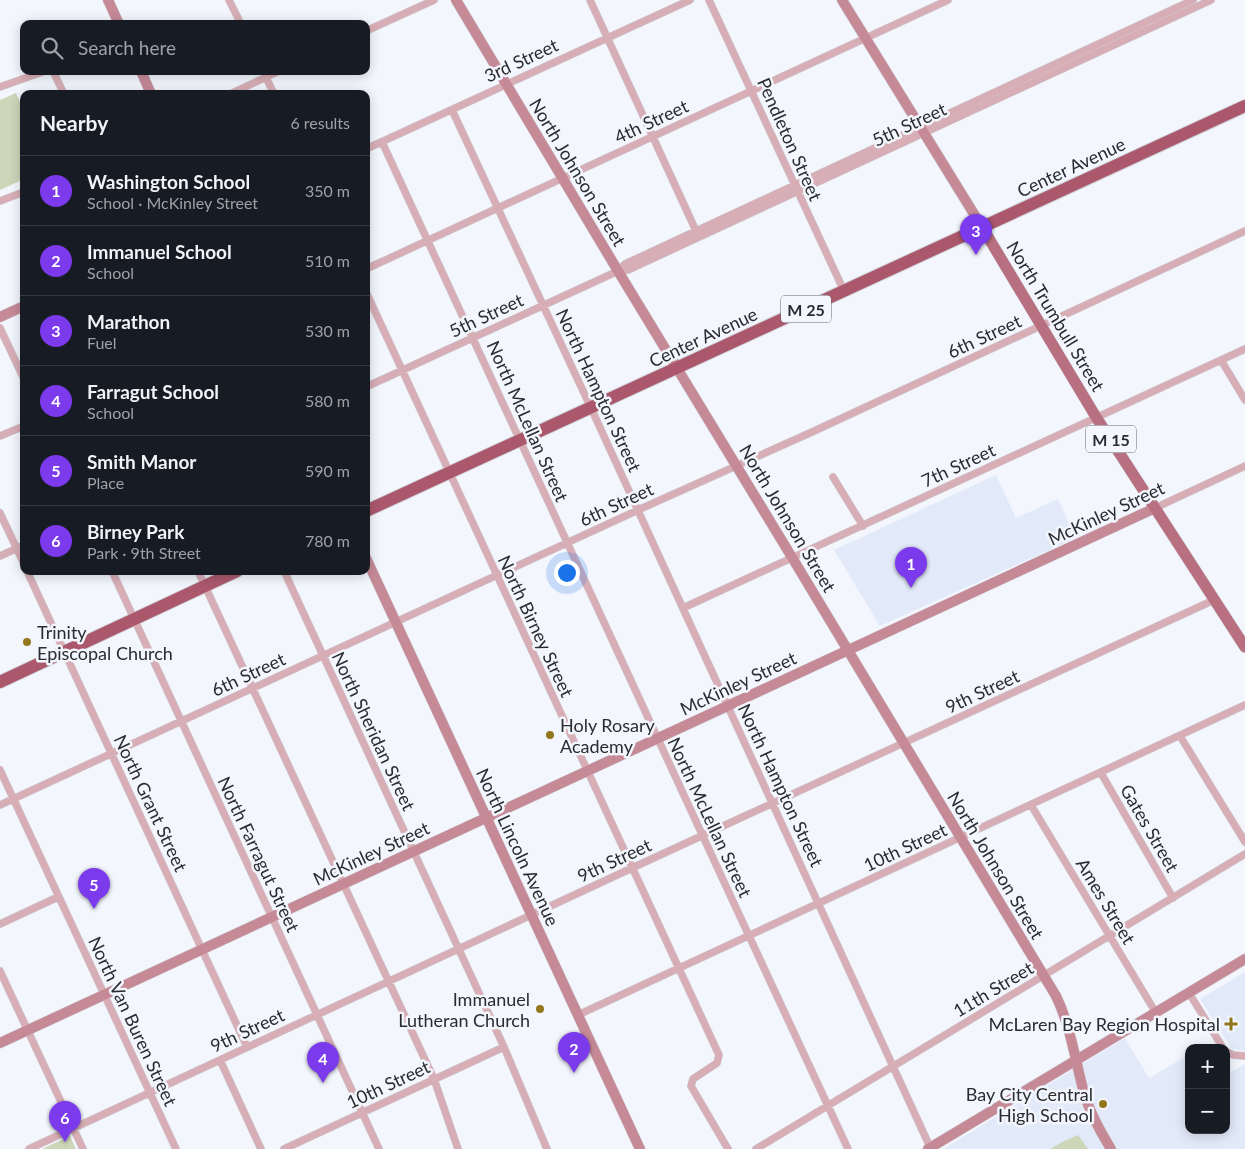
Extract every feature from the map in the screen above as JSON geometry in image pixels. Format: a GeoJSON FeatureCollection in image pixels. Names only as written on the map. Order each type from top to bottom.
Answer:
{"type":"FeatureCollection","features":[{"type":"Feature","properties":{"kind":"highway","name":"Center Avenue"},"geometry":{"type":"LineString","coordinates":[[370,509],[1245,106]]}},
{"type":"Feature","properties":{"kind":"highway"},"geometry":{"type":"LineString","coordinates":[[0,682],[228,575]]}},
{"type":"Feature","properties":{"kind":"main road","name":"North Trumbull Street"},"geometry":{"type":"LineString","coordinates":[[982,228],[1096,417],[1245,647]]}},
{"type":"Feature","properties":{"kind":"street"},"geometry":{"type":"LineString","coordinates":[[108,0],[117,20]]}},
{"type":"Feature","properties":{"kind":"street"},"geometry":{"type":"LineString","coordinates":[[229,0],[239,20]]}},
{"type":"Feature","properties":{"kind":"street"},"geometry":{"type":"LineString","coordinates":[[370,29],[434,0]]}},
{"type":"Feature","properties":{"kind":"street","name":"North Johnson Street"},"geometry":{"type":"LineString","coordinates":[[456,0],[618,271],[794,558],[903,744],[1044,976],[1062,1009],[1069,1027],[1084,1094],[1091,1114],[1111,1149]]}},
{"type":"Feature","properties":{"kind":"street"},"geometry":{"type":"LineString","coordinates":[[590,0],[698,234]]}},
{"type":"Feature","properties":{"kind":"street","name":"3rd Street"},"geometry":{"type":"LineString","coordinates":[[370,148],[690,0]]}},
{"type":"Feature","properties":{"kind":"street","name":"Pendleton Street"},"geometry":{"type":"LineString","coordinates":[[708,0],[844,291]]}},
{"type":"Feature","properties":{"kind":"street","name":"North Trumbull Street"},"geometry":{"type":"LineString","coordinates":[[842,0],[982,228]]}},
{"type":"Feature","properties":{"kind":"street","name":"4th Street"},"geometry":{"type":"LineString","coordinates":[[370,266],[948,0]]}},
{"type":"Feature","properties":{"kind":"street","name":"5th Street"},"geometry":{"type":"LineString","coordinates":[[1148,25],[1193,0]]}},
{"type":"Feature","properties":{"kind":"street","name":"5th Street"},"geometry":{"type":"LineString","coordinates":[[370,385],[618,271],[625,264],[698,234],[1148,25],[1211,0]]}},
{"type":"Feature","properties":{"kind":"street"},"geometry":{"type":"LineString","coordinates":[[0,87],[34,75]]}},
{"type":"Feature","properties":{"kind":"street"},"geometry":{"type":"LineString","coordinates":[[55,75],[62,90]]}},
{"type":"Feature","properties":{"kind":"street"},"geometry":{"type":"LineString","coordinates":[[143,75],[149,90]]}},
{"type":"Feature","properties":{"kind":"street"},"geometry":{"type":"LineString","coordinates":[[237,90],[263,75]]}},
{"type":"Feature","properties":{"kind":"street"},"geometry":{"type":"LineString","coordinates":[[265,75],[272,90]]}},
{"type":"Feature","properties":{"kind":"street","name":"North Hampton Street"},"geometry":{"type":"LineString","coordinates":[[452,110],[894,1066],[929,1148]]}},
{"type":"Feature","properties":{"kind":"street","name":"North McLellan Street"},"geometry":{"type":"LineString","coordinates":[[382,142],[848,1149]]}},
{"type":"Feature","properties":{"kind":"street"},"geometry":{"type":"LineString","coordinates":[[0,201],[20,193]]}},
{"type":"Feature","properties":{"kind":"street","name":"6th Street"},"geometry":{"type":"LineString","coordinates":[[0,805],[1245,231]]}},
{"type":"Feature","properties":{"kind":"street","name":"North Birney Street"},"geometry":{"type":"LineString","coordinates":[[370,301],[719,1055],[718,1063],[693,1079],[691,1086],[728,1149]]}},
{"type":"Feature","properties":{"kind":"street"},"geometry":{"type":"LineString","coordinates":[[0,317],[20,308]]}},
{"type":"Feature","properties":{"kind":"street"},"geometry":{"type":"LineString","coordinates":[[0,328],[20,371]]}},
{"type":"Feature","properties":{"kind":"street","name":"7th Street"},"geometry":{"type":"LineString","coordinates":[[683,608],[1245,349]]}},
{"type":"Feature","properties":{"kind":"street"},"geometry":{"type":"LineString","coordinates":[[1220,360],[1245,400]]}},
{"type":"Feature","properties":{"kind":"street"},"geometry":{"type":"LineString","coordinates":[[0,436],[20,428]]}},
{"type":"Feature","properties":{"kind":"street","name":"McKinley Street"},"geometry":{"type":"LineString","coordinates":[[0,1043],[1245,466]]}},
{"type":"Feature","properties":{"kind":"street"},"geometry":{"type":"LineString","coordinates":[[833,477],[863,526]]}},
{"type":"Feature","properties":{"kind":"street"},"geometry":{"type":"LineString","coordinates":[[0,513],[20,547],[0,556]]}},
{"type":"Feature","properties":{"kind":"street","name":"North Lincoln Avenue"},"geometry":{"type":"LineString","coordinates":[[370,567],[640,1149]]}},
{"type":"Feature","properties":{"kind":"street","name":"North Grant Street"},"geometry":{"type":"LineString","coordinates":[[29,575],[247,1047]]}},
{"type":"Feature","properties":{"kind":"street","name":"North Farragut Street"},"geometry":{"type":"LineString","coordinates":[[114,575],[379,1149]]}},
{"type":"Feature","properties":{"kind":"street"},"geometry":{"type":"LineString","coordinates":[[200,575],[434,1079],[458,1149]]}},
{"type":"Feature","properties":{"kind":"street","name":"North Sheridan Street"},"geometry":{"type":"LineString","coordinates":[[286,575],[504,1046],[547,1149]]}},
{"type":"Feature","properties":{"kind":"street","name":"9th Street"},"geometry":{"type":"LineString","coordinates":[[28,1149],[1214,600]]}},
{"type":"Feature","properties":{"kind":"street","name":"10th Street"},"geometry":{"type":"LineString","coordinates":[[578,1015],[1245,705]]}},
{"type":"Feature","properties":{"kind":"street"},"geometry":{"type":"LineString","coordinates":[[1180,736],[1245,842]]}},
{"type":"Feature","properties":{"kind":"street","name":"North Van Buren Street"},"geometry":{"type":"LineString","coordinates":[[0,770],[176,1149]]}},
{"type":"Feature","properties":{"kind":"street","name":"Gates Street"},"geometry":{"type":"LineString","coordinates":[[1101,773],[1173,898]]}},
{"type":"Feature","properties":{"kind":"street","name":"Ames Street"},"geometry":{"type":"LineString","coordinates":[[1031,805],[1156,1013]]}},
{"type":"Feature","properties":{"kind":"street","name":"11th Street"},"geometry":{"type":"LineString","coordinates":[[756,1149],[1245,854]]}},
{"type":"Feature","properties":{"kind":"street"},"geometry":{"type":"LineString","coordinates":[[0,924],[58,897]]}},
{"type":"Feature","properties":{"kind":"street"},"geometry":{"type":"LineString","coordinates":[[929,1148],[1245,959]]}},
{"type":"Feature","properties":{"kind":"street"},"geometry":{"type":"LineString","coordinates":[[0,970],[83,1149]]}},
{"type":"Feature","properties":{"kind":"street"},"geometry":{"type":"LineString","coordinates":[[1189,993],[1221,1044]]}},
{"type":"Feature","properties":{"kind":"street","name":"10th Street"},"geometry":{"type":"LineString","coordinates":[[284,1149],[504,1046]]}},
{"type":"Feature","properties":{"kind":"street"},"geometry":{"type":"LineString","coordinates":[[1230,1053],[1245,1056]]}},
{"type":"Feature","properties":{"kind":"street"},"geometry":{"type":"LineString","coordinates":[[220,1060],[261,1149]]}},
{"type":"Feature","properties":{"kind":"shaded area"},"geometry":{"type":"Polygon","coordinates":[[[996,475],[1016,518],[1058,499],[1076,538],[880,626],[834,550],[996,475]]]}},
{"type":"Feature","properties":{"kind":"shaded area","name":"McLaren Bay Region Hospital"},"geometry":{"type":"Polygon","coordinates":[[[1245,972],[1245,1051],[1232,1049],[1200,999],[1245,972]]]}},
{"type":"Feature","properties":{"kind":"shaded area","name":"Bay City Central High School"},"geometry":{"type":"Polygon","coordinates":[[[1125,1038],[1149,1078],[1185,1057],[1185,1134],[1230,1134],[1230,1073],[1245,1064],[1245,1149],[943,1149],[1125,1038]]]}},
{"type":"Feature","properties":{"kind":"green space"},"geometry":{"type":"Polygon","coordinates":[[[16,93],[20,102],[20,181],[0,190],[0,100],[16,93]]]}},
{"type":"Feature","properties":{"kind":"green space"},"geometry":{"type":"Polygon","coordinates":[[[1078,1135],[1088,1149],[1050,1149],[1064,1141],[1078,1135]]]}},
{"type":"Feature","properties":{"kind":"green space"},"geometry":{"type":"Polygon","coordinates":[[[70,1136],[76,1149],[42,1149],[70,1136]]]}},
{"type":"Feature","properties":{"kind":"place","name":"Marathon"},"geometry":{"type":"Point","coordinates":[976,255]}},
{"type":"Feature","properties":{"kind":"place","name":"Washington School"},"geometry":{"type":"Point","coordinates":[911,588]}},
{"type":"Feature","properties":{"kind":"place","name":"Trinity Episcopal Church"},"geometry":{"type":"Point","coordinates":[27,642]}},
{"type":"Feature","properties":{"kind":"place","name":"Holy Rosary Academy"},"geometry":{"type":"Point","coordinates":[550,735]}},
{"type":"Feature","properties":{"kind":"place","name":"Smith Manor"},"geometry":{"type":"Point","coordinates":[94,909]}},
{"type":"Feature","properties":{"kind":"place","name":"Immanuel Lutheran Church"},"geometry":{"type":"Point","coordinates":[540,1009]}},
{"type":"Feature","properties":{"kind":"place","name":"McLaren Bay Region Hospital"},"geometry":{"type":"Point","coordinates":[1231,1024]}},
{"type":"Feature","properties":{"kind":"place","name":"Immanuel School"},"geometry":{"type":"Point","coordinates":[574,1073]}},
{"type":"Feature","properties":{"kind":"place","name":"Farragut School"},"geometry":{"type":"Point","coordinates":[323,1083]}},
{"type":"Feature","properties":{"kind":"place","name":"Bay City Central High School"},"geometry":{"type":"Point","coordinates":[1103,1104]}},
{"type":"Feature","properties":{"kind":"place","name":"Birney Park"},"geometry":{"type":"Point","coordinates":[65,1142]}}]}
